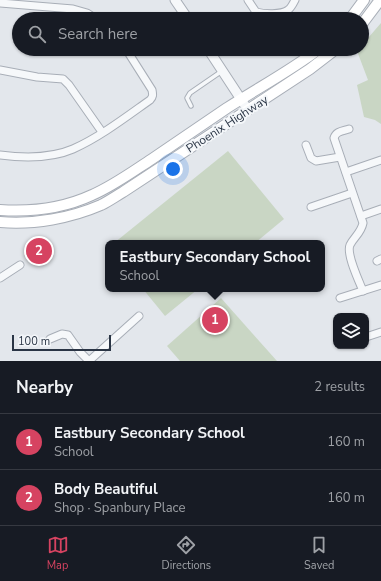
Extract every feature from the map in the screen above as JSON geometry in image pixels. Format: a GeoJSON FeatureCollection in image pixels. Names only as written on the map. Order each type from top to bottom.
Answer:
{"type":"FeatureCollection","features":[{"type":"Feature","properties":{"kind":"main road"},"geometry":{"type":"LineString","coordinates":[[355,12],[364,0]]}},
{"type":"Feature","properties":{"kind":"main road"},"geometry":{"type":"LineString","coordinates":[[369,15],[380,0]]}},
{"type":"Feature","properties":{"kind":"main road","name":"Phoenix Highway"},"geometry":{"type":"LineString","coordinates":[[0,210],[14,211],[51,207],[91,196],[116,183],[310,56]]}},
{"type":"Feature","properties":{"kind":"main road","name":"Phoenix Highway"},"geometry":{"type":"LineString","coordinates":[[0,222],[23,223],[64,217],[102,204],[248,110],[327,56]]}},
{"type":"Feature","properties":{"kind":"street"},"geometry":{"type":"LineString","coordinates":[[175,0],[183,12]]}},
{"type":"Feature","properties":{"kind":"street"},"geometry":{"type":"LineString","coordinates":[[248,0],[256,12]]}},
{"type":"Feature","properties":{"kind":"street"},"geometry":{"type":"LineString","coordinates":[[286,12],[290,9],[295,0]]}},
{"type":"Feature","properties":{"kind":"street"},"geometry":{"type":"LineString","coordinates":[[0,3],[73,9],[84,12]]}},
{"type":"Feature","properties":{"kind":"street"},"geometry":{"type":"LineString","coordinates":[[0,155],[17,158],[30,158],[72,150],[150,100],[153,95],[152,90],[130,56]]}},
{"type":"Feature","properties":{"kind":"street"},"geometry":{"type":"LineString","coordinates":[[213,56],[248,110]]}},
{"type":"Feature","properties":{"kind":"street"},"geometry":{"type":"LineString","coordinates":[[0,70],[37,77],[63,79],[69,85],[102,132]]}},
{"type":"Feature","properties":{"kind":"street"},"geometry":{"type":"LineString","coordinates":[[349,129],[337,133],[334,138],[363,223],[362,228],[351,243],[348,251],[363,291]]}},
{"type":"Feature","properties":{"kind":"street"},"geometry":{"type":"LineString","coordinates":[[306,146],[313,160],[319,161],[340,157]]}},
{"type":"Feature","properties":{"kind":"street"},"geometry":{"type":"LineString","coordinates":[[346,172],[381,160]]}},
{"type":"Feature","properties":{"kind":"street"},"geometry":{"type":"LineString","coordinates":[[310,207],[352,193]]}},
{"type":"Feature","properties":{"kind":"street"},"geometry":{"type":"LineString","coordinates":[[361,216],[381,209]]}},
{"type":"Feature","properties":{"kind":"street"},"geometry":{"type":"LineString","coordinates":[[0,278],[20,266]]}},
{"type":"Feature","properties":{"kind":"street"},"geometry":{"type":"LineString","coordinates":[[340,298],[381,285]]}},
{"type":"Feature","properties":{"kind":"street"},"geometry":{"type":"LineString","coordinates":[[50,339],[62,334],[68,335],[80,352],[89,361],[139,316]]}},
{"type":"Feature","properties":{"kind":"street"},"geometry":{"type":"LineString","coordinates":[[369,336],[381,332]]}},
{"type":"Feature","properties":{"kind":"lane"},"geometry":{"type":"LineString","coordinates":[[191,106],[187,98],[190,93],[222,70]]}},
{"type":"Feature","properties":{"kind":"green space"},"geometry":{"type":"Polygon","coordinates":[[[381,23],[381,124],[375,120],[364,117],[357,85],[368,80],[359,56],[369,56],[369,37],[381,23]]]}},
{"type":"Feature","properties":{"kind":"green space"},"geometry":{"type":"Polygon","coordinates":[[[228,151],[284,219],[259,240],[118,240],[228,151]]]}},
{"type":"Feature","properties":{"kind":"green space"},"geometry":{"type":"Polygon","coordinates":[[[145,292],[194,292],[165,316],[145,292]]]}},
{"type":"Feature","properties":{"kind":"green space"},"geometry":{"type":"Polygon","coordinates":[[[221,298],[277,361],[180,361],[167,346],[221,298]]]}},
{"type":"Feature","properties":{"kind":"place","name":"Body Beautiful"},"geometry":{"type":"Point","coordinates":[39,251]}},
{"type":"Feature","properties":{"kind":"place","name":"Eastbury Secondary School"},"geometry":{"type":"Point","coordinates":[215,320]}}]}
